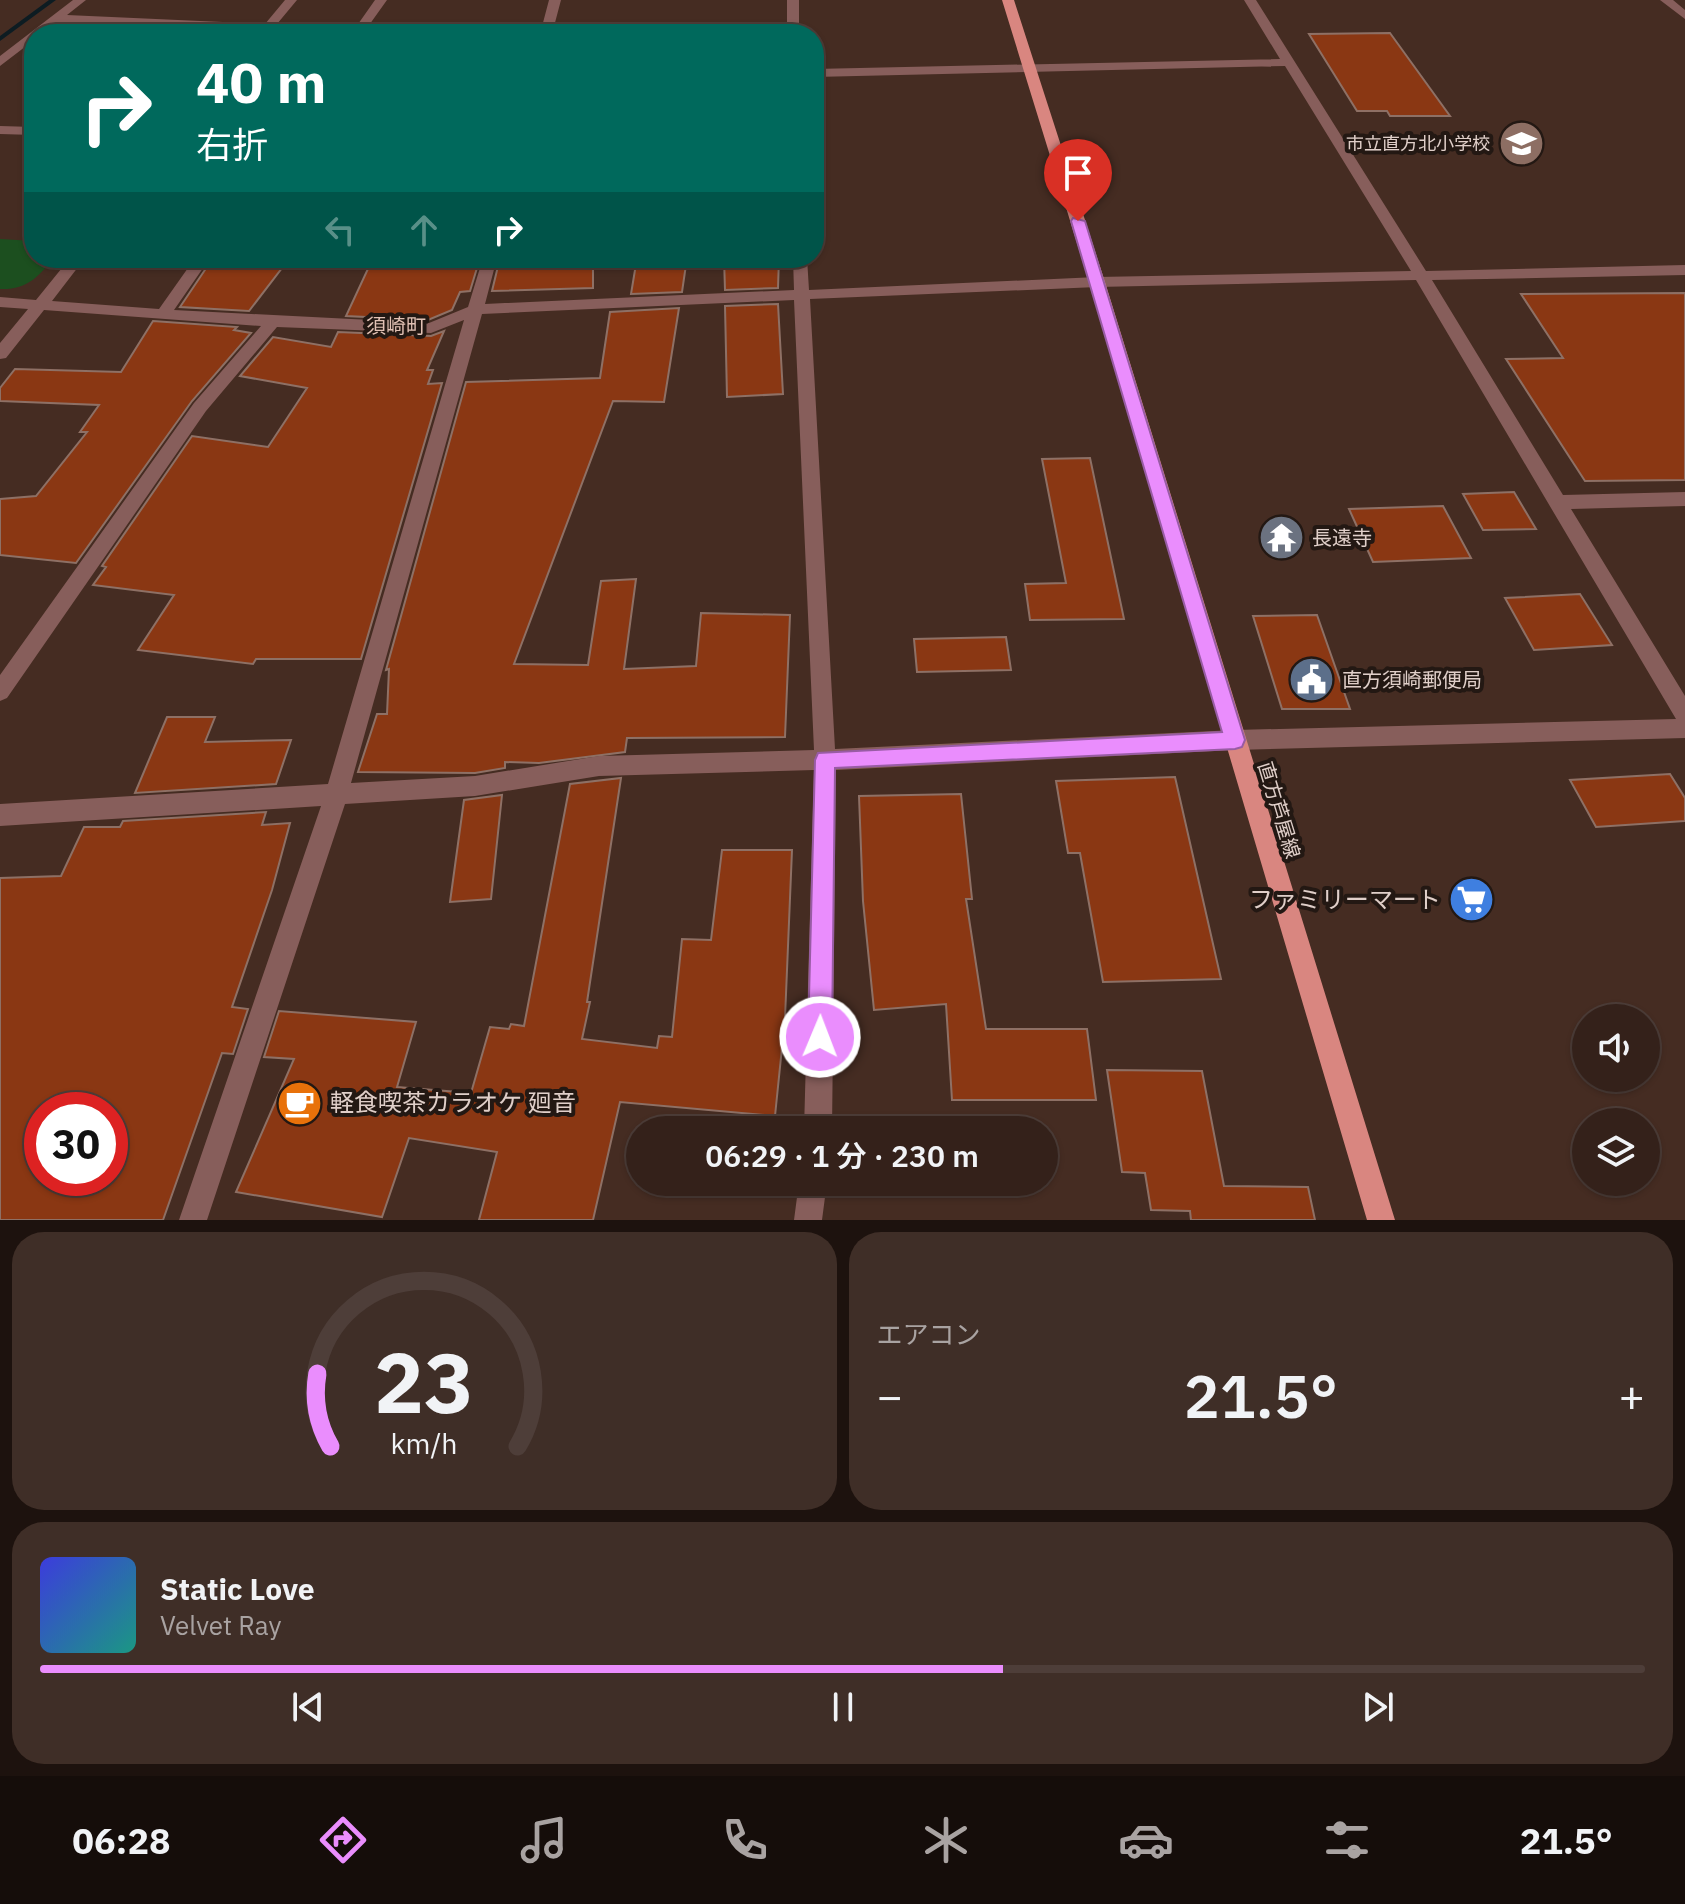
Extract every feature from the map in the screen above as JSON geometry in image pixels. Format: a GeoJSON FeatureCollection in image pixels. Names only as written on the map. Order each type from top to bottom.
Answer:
{"type":"FeatureCollection","features":[{"type":"Feature","properties":{"kind":"main road","name":"直方芦屋線"},"geometry":{"type":"LineString","coordinates":[[1008,0],[1097,282],[1381,1220]]}},
{"type":"Feature","properties":{"kind":"street"},"geometry":{"type":"LineString","coordinates":[[46,24],[80,0]]}},
{"type":"Feature","properties":{"kind":"street"},"geometry":{"type":"LineString","coordinates":[[271,24],[291,0]]}},
{"type":"Feature","properties":{"kind":"street"},"geometry":{"type":"LineString","coordinates":[[364,24],[381,0]]}},
{"type":"Feature","properties":{"kind":"street"},"geometry":{"type":"LineString","coordinates":[[549,24],[555,0]]}},
{"type":"Feature","properties":{"kind":"street"},"geometry":{"type":"LineString","coordinates":[[793,0],[793,24]]}},
{"type":"Feature","properties":{"kind":"street"},"geometry":{"type":"LineString","coordinates":[[1250,0],[1421,275],[1685,715]]}},
{"type":"Feature","properties":{"kind":"street"},"geometry":{"type":"LineString","coordinates":[[1666,0],[1685,16]]}},
{"type":"Feature","properties":{"kind":"street"},"geometry":{"type":"LineString","coordinates":[[53,18],[160,24]]}},
{"type":"Feature","properties":{"kind":"street"},"geometry":{"type":"LineString","coordinates":[[0,62],[24,42]]}},
{"type":"Feature","properties":{"kind":"street"},"geometry":{"type":"LineString","coordinates":[[824,73],[1287,62]]}},
{"type":"Feature","properties":{"kind":"street"},"geometry":{"type":"LineString","coordinates":[[0,130],[24,131]]}},
{"type":"Feature","properties":{"kind":"street"},"geometry":{"type":"LineString","coordinates":[[0,354],[70,268]]}},
{"type":"Feature","properties":{"kind":"street"},"geometry":{"type":"LineString","coordinates":[[164,313],[196,268]]}},
{"type":"Feature","properties":{"kind":"street"},"geometry":{"type":"LineString","coordinates":[[193,1220],[337,793],[488,268]]}},
{"type":"Feature","properties":{"kind":"street"},"geometry":{"type":"LineString","coordinates":[[800,268],[825,760],[818,1116]]}},
{"type":"Feature","properties":{"kind":"street"},"geometry":{"type":"LineString","coordinates":[[0,302],[273,322],[431,328],[478,309],[801,293],[1097,282],[1685,270]]}},
{"type":"Feature","properties":{"kind":"street"},"geometry":{"type":"LineString","coordinates":[[0,692],[200,407],[273,322]]}},
{"type":"Feature","properties":{"kind":"street"},"geometry":{"type":"LineString","coordinates":[[1557,502],[1685,499]]}},
{"type":"Feature","properties":{"kind":"street"},"geometry":{"type":"LineString","coordinates":[[0,815],[475,786],[599,766],[825,760],[1235,740],[1685,728]]}},
{"type":"Feature","properties":{"kind":"street"},"geometry":{"type":"LineString","coordinates":[[808,1220],[811,1196]]}},
{"type":"Feature","properties":{"kind":"green space"},"geometry":{"type":"Polygon","coordinates":[[[0,239],[24,240],[24,268],[46,268],[25,285],[0,289],[0,239]]]}},
{"type":"Feature","properties":{"kind":"building"},"geometry":{"type":"Polygon","coordinates":[[[1390,33],[1450,116],[1390,116],[1387,111],[1357,111],[1309,34],[1390,33]]]}},
{"type":"Feature","properties":{"kind":"building"},"geometry":{"type":"Polygon","coordinates":[[[206,268],[282,268],[249,311],[180,307],[206,268]]]}},
{"type":"Feature","properties":{"kind":"building"},"geometry":{"type":"Polygon","coordinates":[[[368,268],[477,268],[470,291],[460,292],[452,310],[428,320],[346,316],[368,268]]]}},
{"type":"Feature","properties":{"kind":"building"},"geometry":{"type":"Polygon","coordinates":[[[498,268],[593,268],[593,288],[492,291],[498,268]]]}},
{"type":"Feature","properties":{"kind":"building"},"geometry":{"type":"Polygon","coordinates":[[[635,268],[686,268],[682,292],[631,294],[635,268]]]}},
{"type":"Feature","properties":{"kind":"building"},"geometry":{"type":"Polygon","coordinates":[[[724,268],[779,268],[778,288],[725,290],[724,268]]]}},
{"type":"Feature","properties":{"kind":"building"},"geometry":{"type":"Polygon","coordinates":[[[1685,293],[1685,480],[1585,481],[1506,359],[1563,358],[1521,294],[1685,293]]]}},
{"type":"Feature","properties":{"kind":"building"},"geometry":{"type":"Polygon","coordinates":[[[778,304],[783,394],[727,397],[725,306],[778,304]]]}},
{"type":"Feature","properties":{"kind":"building"},"geometry":{"type":"Polygon","coordinates":[[[679,308],[664,402],[613,401],[514,664],[588,665],[601,581],[636,579],[624,669],[696,666],[701,613],[790,615],[785,737],[627,738],[625,752],[539,763],[505,762],[505,768],[475,773],[358,772],[377,714],[387,714],[389,669],[386,670],[466,382],[600,378],[610,312],[679,308]]]}},
{"type":"Feature","properties":{"kind":"building"},"geometry":{"type":"Polygon","coordinates":[[[153,321],[237,327],[234,330],[251,333],[192,401],[76,563],[0,555],[0,499],[36,496],[87,432],[80,432],[99,405],[0,401],[0,388],[15,369],[121,372],[153,321]]]}},
{"type":"Feature","properties":{"kind":"building"},"geometry":{"type":"Polygon","coordinates":[[[444,331],[427,370],[433,370],[428,384],[442,383],[361,659],[256,659],[253,664],[138,650],[174,595],[93,585],[106,567],[102,566],[192,436],[268,447],[307,388],[240,376],[273,337],[331,347],[338,332],[431,336],[444,331]]]}},
{"type":"Feature","properties":{"kind":"building"},"geometry":{"type":"Polygon","coordinates":[[[1090,458],[1124,619],[1030,620],[1025,584],[1066,583],[1042,459],[1090,458]]]}},
{"type":"Feature","properties":{"kind":"building"},"geometry":{"type":"Polygon","coordinates":[[[1514,492],[1536,529],[1483,530],[1463,494],[1514,492]]]}},
{"type":"Feature","properties":{"kind":"building"},"geometry":{"type":"Polygon","coordinates":[[[1443,506],[1471,558],[1373,562],[1349,509],[1443,506]]]}},
{"type":"Feature","properties":{"kind":"building"},"geometry":{"type":"Polygon","coordinates":[[[1580,594],[1612,645],[1534,650],[1505,598],[1580,594]]]}},
{"type":"Feature","properties":{"kind":"building"},"geometry":{"type":"Polygon","coordinates":[[[1317,615],[1350,709],[1282,709],[1253,616],[1317,615]]]}},
{"type":"Feature","properties":{"kind":"building"},"geometry":{"type":"Polygon","coordinates":[[[1006,637],[1011,670],[917,672],[914,639],[1006,637]]]}},
{"type":"Feature","properties":{"kind":"building"},"geometry":{"type":"Polygon","coordinates":[[[167,717],[215,717],[205,742],[291,740],[276,784],[135,793],[167,717]]]}},
{"type":"Feature","properties":{"kind":"building"},"geometry":{"type":"Polygon","coordinates":[[[1670,774],[1685,798],[1685,821],[1596,827],[1570,780],[1670,774]]]}},
{"type":"Feature","properties":{"kind":"building"},"geometry":{"type":"Polygon","coordinates":[[[1175,777],[1221,979],[1103,982],[1080,853],[1068,853],[1056,781],[1175,777]]]}},
{"type":"Feature","properties":{"kind":"building"},"geometry":{"type":"Polygon","coordinates":[[[621,778],[587,1002],[590,1002],[582,1039],[657,1048],[659,1036],[672,1037],[682,939],[711,940],[722,850],[792,850],[785,1018],[775,1116],[620,1102],[593,1220],[479,1220],[497,1152],[409,1138],[382,1217],[236,1192],[294,1059],[264,1057],[279,1011],[416,1022],[397,1087],[471,1093],[490,1027],[509,1029],[511,1024],[524,1026],[570,784],[621,778]]]}},
{"type":"Feature","properties":{"kind":"building"},"geometry":{"type":"Polygon","coordinates":[[[961,794],[972,899],[966,899],[986,1029],[1087,1029],[1096,1100],[952,1100],[946,1004],[874,1010],[863,901],[859,796],[961,794]]]}},
{"type":"Feature","properties":{"kind":"building"},"geometry":{"type":"Polygon","coordinates":[[[502,795],[491,899],[450,902],[464,800],[502,795]]]}},
{"type":"Feature","properties":{"kind":"building"},"geometry":{"type":"Polygon","coordinates":[[[266,812],[262,825],[290,823],[272,890],[232,1007],[248,1009],[233,1054],[222,1053],[163,1220],[0,1220],[0,878],[61,876],[84,827],[120,827],[123,821],[266,812]]]}},
{"type":"Feature","properties":{"kind":"building"},"geometry":{"type":"Polygon","coordinates":[[[1107,1070],[1202,1071],[1224,1186],[1308,1187],[1315,1220],[1191,1220],[1190,1211],[1151,1210],[1145,1173],[1122,1172],[1107,1070]]]}},
{"type":"Feature","properties":{"kind":"waterway"},"geometry":{"type":"LineString","coordinates":[[0,39],[53,0]]}},
{"type":"Feature","properties":{"kind":"place","name":"市立直方北小学校"},"geometry":{"type":"Point","coordinates":[1521,144]}},
{"type":"Feature","properties":{"kind":"place","name":"長遠寺"},"geometry":{"type":"Point","coordinates":[1281,538]}},
{"type":"Feature","properties":{"kind":"place","name":"直方須崎郵便局"},"geometry":{"type":"Point","coordinates":[1311,680]}},
{"type":"Feature","properties":{"kind":"place","name":"ファミリーマート"},"geometry":{"type":"Point","coordinates":[1472,900]}},
{"type":"Feature","properties":{"kind":"place","name":"軽食喫茶カラオケ 廻音"},"geometry":{"type":"Point","coordinates":[299,1103]}},
{"type":"Feature","properties":{"kind":"district","name":"須崎町"},"geometry":{"type":"Point","coordinates":[396,326]}},
{"type":"Feature","properties":{"kind":"route"},"geometry":{"type":"LineString","coordinates":[[820,1037],[825,760],[1235,740],[1078,221]]}}]}
